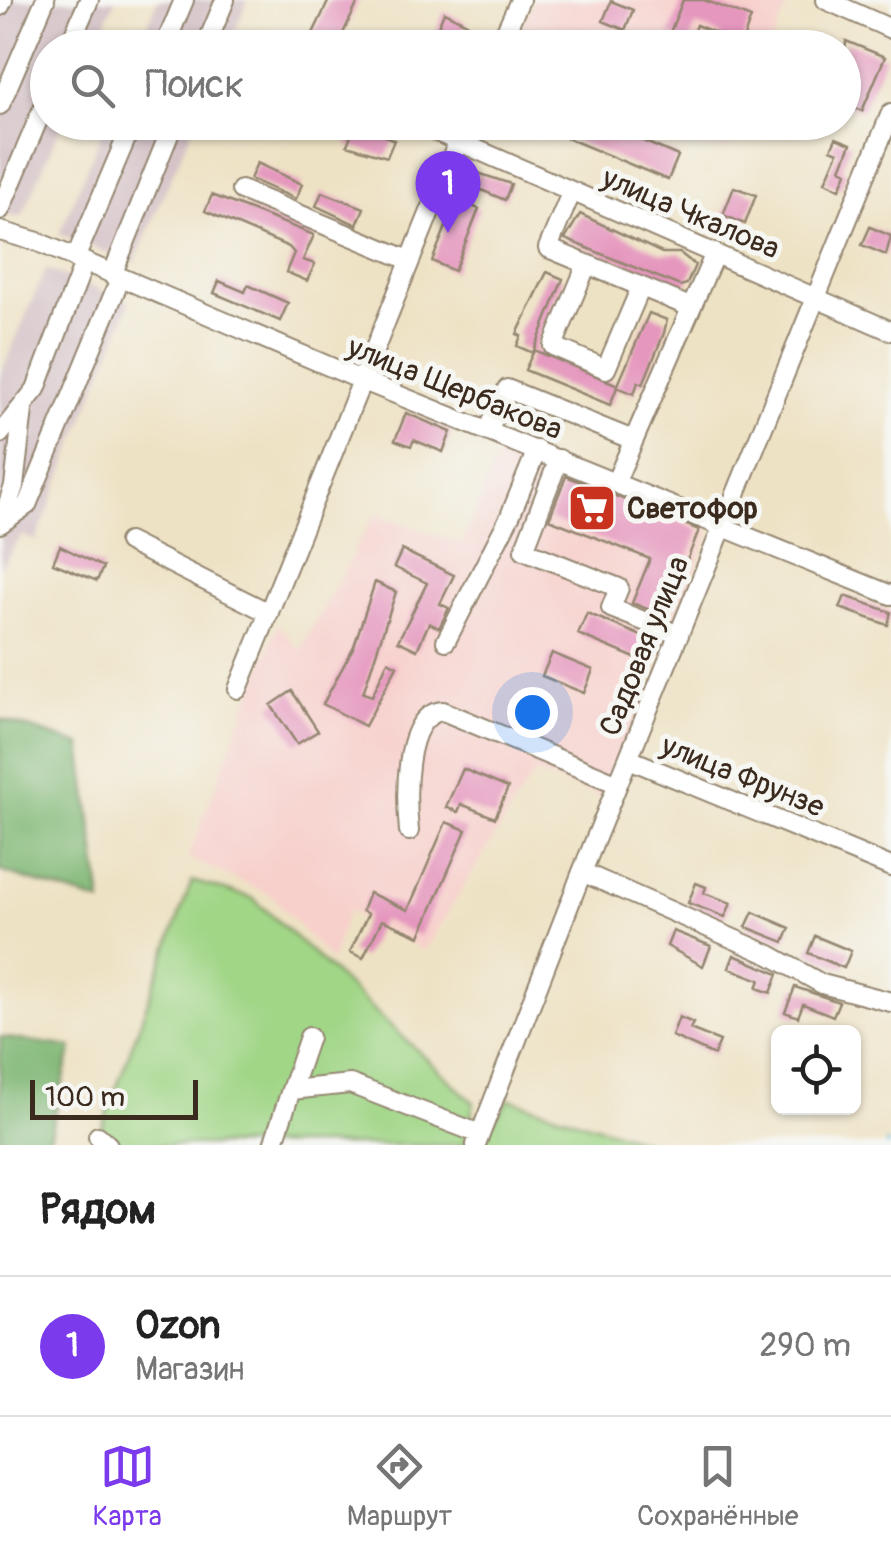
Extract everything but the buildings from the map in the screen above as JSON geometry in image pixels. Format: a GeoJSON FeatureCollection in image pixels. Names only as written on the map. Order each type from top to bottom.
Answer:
{"type":"FeatureCollection","features":[{"type":"Feature","properties":{"kind":"street"},"geometry":{"type":"LineString","coordinates":[[33,30],[46,0]]}},
{"type":"Feature","properties":{"kind":"street"},"geometry":{"type":"LineString","coordinates":[[76,30],[89,0]]}},
{"type":"Feature","properties":{"kind":"street"},"geometry":{"type":"LineString","coordinates":[[172,30],[184,0]]}},
{"type":"Feature","properties":{"kind":"street"},"geometry":{"type":"LineString","coordinates":[[212,30],[225,0]]}},
{"type":"Feature","properties":{"kind":"street"},"geometry":{"type":"LineString","coordinates":[[506,30],[520,0]]}},
{"type":"Feature","properties":{"kind":"street"},"geometry":{"type":"LineString","coordinates":[[826,0],[891,29]]}},
{"type":"Feature","properties":{"kind":"street"},"geometry":{"type":"LineString","coordinates":[[0,105],[30,37]]}},
{"type":"Feature","properties":{"kind":"street","name":"Садовая улица"},"geometry":{"type":"LineString","coordinates":[[478,1140],[582,872],[891,113]]}},
{"type":"Feature","properties":{"kind":"street"},"geometry":{"type":"LineString","coordinates":[[0,210],[30,139]]}},
{"type":"Feature","properties":{"kind":"street"},"geometry":{"type":"LineString","coordinates":[[0,434],[36,389],[125,140]]}},
{"type":"Feature","properties":{"kind":"street"},"geometry":{"type":"LineString","coordinates":[[1,523],[27,505],[167,140]]}},
{"type":"Feature","properties":{"kind":"street","name":"улица Чкалова"},"geometry":{"type":"LineString","coordinates":[[454,140],[815,294],[891,331]]}},
{"type":"Feature","properties":{"kind":"street"},"geometry":{"type":"LineString","coordinates":[[238,689],[458,142]]}},
{"type":"Feature","properties":{"kind":"street"},"geometry":{"type":"LineString","coordinates":[[240,190],[409,260]]}},
{"type":"Feature","properties":{"kind":"street"},"geometry":{"type":"LineString","coordinates":[[571,193],[548,248],[690,307]]}},
{"type":"Feature","properties":{"kind":"street","name":"улица Щербакова"},"geometry":{"type":"LineString","coordinates":[[0,231],[38,242],[361,380],[891,595]]}},
{"type":"Feature","properties":{"kind":"street"},"geometry":{"type":"LineString","coordinates":[[616,481],[715,253]]}},
{"type":"Feature","properties":{"kind":"street"},"geometry":{"type":"LineString","coordinates":[[587,264],[553,346],[606,368],[641,286]]}},
{"type":"Feature","properties":{"kind":"street"},"geometry":{"type":"LineString","coordinates":[[488,431],[507,389],[633,440]]}},
{"type":"Feature","properties":{"kind":"street"},"geometry":{"type":"LineString","coordinates":[[1,523],[14,486],[23,410]]}},
{"type":"Feature","properties":{"kind":"street"},"geometry":{"type":"LineString","coordinates":[[446,641],[510,516],[537,450]]}},
{"type":"Feature","properties":{"kind":"street"},"geometry":{"type":"LineString","coordinates":[[560,459],[524,550],[619,588],[612,608],[679,635]]}},
{"type":"Feature","properties":{"kind":"street"},"geometry":{"type":"LineString","coordinates":[[128,542],[268,613]]}},
{"type":"Feature","properties":{"kind":"street"},"geometry":{"type":"LineString","coordinates":[[409,831],[406,770],[422,721],[434,712],[443,711],[618,784]]}},
{"type":"Feature","properties":{"kind":"street","name":"улица Фрунзе"},"geometry":{"type":"LineString","coordinates":[[629,759],[891,867]]}},
{"type":"Feature","properties":{"kind":"street"},"geometry":{"type":"LineString","coordinates":[[582,872],[770,955],[822,984],[891,1002]]}},
{"type":"Feature","properties":{"kind":"street"},"geometry":{"type":"LineString","coordinates":[[273,1145],[309,1037]]}},
{"type":"Feature","properties":{"kind":"street"},"geometry":{"type":"LineString","coordinates":[[291,1090],[350,1084],[478,1140]]}},
{"type":"Feature","properties":{"kind":"shaded area"},"geometry":{"type":"Polygon","coordinates":[[[0,0],[115,0],[102,30],[30,30],[30,140],[55,140],[22,217],[0,215],[0,0]]]}},
{"type":"Feature","properties":{"kind":"shaded area"},"geometry":{"type":"Polygon","coordinates":[[[158,0],[248,0],[235,30],[146,30],[158,0]]]}},
{"type":"Feature","properties":{"kind":"shaded area"},"geometry":{"type":"Polygon","coordinates":[[[534,0],[771,0],[787,7],[777,30],[521,30],[534,0]]]}},
{"type":"Feature","properties":{"kind":"shaded area"},"geometry":{"type":"Polygon","coordinates":[[[99,140],[188,140],[134,263],[59,234],[99,140]]]}},
{"type":"Feature","properties":{"kind":"shaded area"},"geometry":{"type":"Polygon","coordinates":[[[702,140],[731,140],[727,150],[702,140]]]}},
{"type":"Feature","properties":{"kind":"shaded area"},"geometry":{"type":"Polygon","coordinates":[[[46,269],[130,302],[36,541],[22,535],[0,568],[0,375],[46,269]]]}},
{"type":"Feature","properties":{"kind":"shaded area"},"geometry":{"type":"Polygon","coordinates":[[[501,448],[711,530],[604,797],[534,773],[424,951],[348,910],[331,961],[271,895],[188,858],[278,624],[300,650],[375,514],[462,544],[501,448]]]}},
{"type":"Feature","properties":{"kind":"green space"},"geometry":{"type":"Polygon","coordinates":[[[0,719],[81,745],[102,903],[0,871],[0,719]]]}},
{"type":"Feature","properties":{"kind":"green space"},"geometry":{"type":"Polygon","coordinates":[[[192,881],[253,898],[474,1103],[464,1145],[118,1145],[101,1130],[192,881]]]}},
{"type":"Feature","properties":{"kind":"green space"},"geometry":{"type":"Polygon","coordinates":[[[0,1037],[72,1047],[47,1145],[0,1145],[0,1037]]]}},
{"type":"Feature","properties":{"kind":"green space"},"geometry":{"type":"Polygon","coordinates":[[[509,1099],[657,1145],[477,1145],[509,1099]]]}},
{"type":"Feature","properties":{"kind":"place","name":"Ozon"},"geometry":{"type":"Point","coordinates":[448,233]}},
{"type":"Feature","properties":{"kind":"place","name":"Светофор"},"geometry":{"type":"Point","coordinates":[592,508]}}]}
